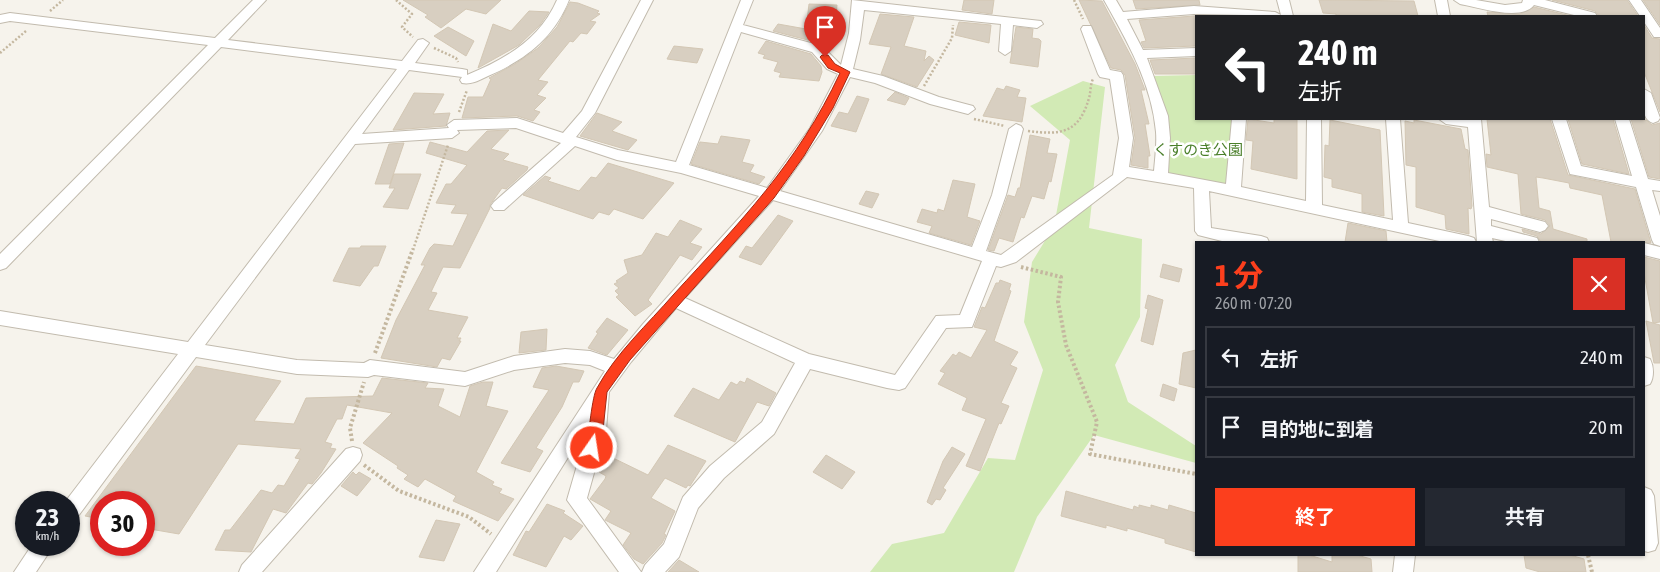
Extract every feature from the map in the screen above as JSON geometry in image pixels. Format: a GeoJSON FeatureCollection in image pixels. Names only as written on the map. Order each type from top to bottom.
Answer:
{"type":"FeatureCollection","features":[{"type":"Feature","properties":{"kind":"street"},"geometry":{"type":"LineString","coordinates":[[0,264],[260,0]]}},
{"type":"Feature","properties":{"kind":"street"},"geometry":{"type":"LineString","coordinates":[[0,19],[10,17],[47,21],[465,76],[514,59],[552,25],[564,0]]}},
{"type":"Feature","properties":{"kind":"street"},"geometry":{"type":"LineString","coordinates":[[499,206],[569,140],[588,113],[647,0]]}},
{"type":"Feature","properties":{"kind":"street"},"geometry":{"type":"LineString","coordinates":[[681,168],[747,0]]}},
{"type":"Feature","properties":{"kind":"street"},"geometry":{"type":"LineString","coordinates":[[1110,0],[1120,16],[1138,54],[1157,101],[1163,133],[1161,176]]}},
{"type":"Feature","properties":{"kind":"street"},"geometry":{"type":"LineString","coordinates":[[1282,0],[1287,15]]}},
{"type":"Feature","properties":{"kind":"street"},"geometry":{"type":"LineString","coordinates":[[1441,0],[1444,15]]}},
{"type":"Feature","properties":{"kind":"street"},"geometry":{"type":"LineString","coordinates":[[1460,0],[1510,13],[1523,9],[1530,0],[1587,15]]}},
{"type":"Feature","properties":{"kind":"street"},"geometry":{"type":"LineString","coordinates":[[1635,0],[1659,34]]}},
{"type":"Feature","properties":{"kind":"street"},"geometry":{"type":"LineString","coordinates":[[484,572],[504,544],[601,391],[618,368],[770,195],[800,154],[828,108],[845,72],[852,51],[858,3],[1037,24]]}},
{"type":"Feature","properties":{"kind":"street"},"geometry":{"type":"LineString","coordinates":[[1120,16],[1194,10],[1262,15]]}},
{"type":"Feature","properties":{"kind":"street"},"geometry":{"type":"LineString","coordinates":[[1007,21],[1009,48]]}},
{"type":"Feature","properties":{"kind":"street"},"geometry":{"type":"LineString","coordinates":[[736,28],[817,48],[832,66],[845,72],[878,79],[935,101],[968,109]]}},
{"type":"Feature","properties":{"kind":"street"},"geometry":{"type":"LineString","coordinates":[[350,139],[517,123],[617,155],[681,168],[1001,261],[1010,258],[1120,177],[1126,138],[1116,75],[1105,74],[1087,29]]}},
{"type":"Feature","properties":{"kind":"street"},"geometry":{"type":"LineString","coordinates":[[1645,30],[1659,34]]}},
{"type":"Feature","properties":{"kind":"street"},"geometry":{"type":"LineString","coordinates":[[80,499],[424,43]]}},
{"type":"Feature","properties":{"kind":"street"},"geometry":{"type":"LineString","coordinates":[[1138,54],[1195,52]]}},
{"type":"Feature","properties":{"kind":"street"},"geometry":{"type":"LineString","coordinates":[[1645,96],[1652,118]]}},
{"type":"Feature","properties":{"kind":"street"},"geometry":{"type":"LineString","coordinates":[[1233,191],[1239,120]]}},
{"type":"Feature","properties":{"kind":"street"},"geometry":{"type":"LineString","coordinates":[[1314,120],[1314,207]]}},
{"type":"Feature","properties":{"kind":"street"},"geometry":{"type":"LineString","coordinates":[[1393,120],[1402,228]]}},
{"type":"Feature","properties":{"kind":"street"},"geometry":{"type":"LineString","coordinates":[[1460,120],[1475,121],[1484,236],[1523,241]]}},
{"type":"Feature","properties":{"kind":"street"},"geometry":{"type":"LineString","coordinates":[[1559,120],[1575,170],[1660,186]]}},
{"type":"Feature","properties":{"kind":"street"},"geometry":{"type":"LineString","coordinates":[[1622,120],[1660,240]]}},
{"type":"Feature","properties":{"kind":"street"},"geometry":{"type":"LineString","coordinates":[[676,301],[806,360],[863,376],[900,383],[942,321],[966,322],[1016,129]]}},
{"type":"Feature","properties":{"kind":"street"},"geometry":{"type":"LineString","coordinates":[[1121,172],[1154,178],[1161,176],[1202,184],[1463,241]]}},
{"type":"Feature","properties":{"kind":"street"},"geometry":{"type":"LineString","coordinates":[[1202,184],[1203,231],[1214,235],[1254,241]]}},
{"type":"Feature","properties":{"kind":"street"},"geometry":{"type":"LineString","coordinates":[[1482,211],[1540,226]]}},
{"type":"Feature","properties":{"kind":"street"},"geometry":{"type":"LineString","coordinates":[[1645,250],[1660,253]]}},
{"type":"Feature","properties":{"kind":"street"},"geometry":{"type":"LineString","coordinates":[[0,318],[192,351],[297,366],[369,368],[465,379],[514,362],[557,356],[590,358],[618,368]]}},
{"type":"Feature","properties":{"kind":"street"},"geometry":{"type":"LineString","coordinates":[[652,572],[672,550],[690,503],[717,472],[768,428],[806,360]]}},
{"type":"Feature","properties":{"kind":"street"},"geometry":{"type":"LineString","coordinates":[[601,391],[597,430],[577,500],[631,572]]}},
{"type":"Feature","properties":{"kind":"street"},"geometry":{"type":"LineString","coordinates":[[249,572],[353,455]]}},
{"type":"Feature","properties":{"kind":"street"},"geometry":{"type":"LineString","coordinates":[[1645,503],[1651,543]]}},
{"type":"Feature","properties":{"kind":"street"},"geometry":{"type":"LineString","coordinates":[[24,572],[36,556]]}},
{"type":"Feature","properties":{"kind":"street"},"geometry":{"type":"LineString","coordinates":[[1403,572],[1405,556]]}},
{"type":"Feature","properties":{"kind":"path"},"geometry":{"type":"LineString","coordinates":[[396,0],[412,14],[402,27],[406,33],[456,58],[462,66],[468,85],[432,198],[369,368],[350,428],[353,455],[399,490],[469,517],[504,544]]}},
{"type":"Feature","properties":{"kind":"path"},"geometry":{"type":"LineString","coordinates":[[1074,0],[1087,29]]}},
{"type":"Feature","properties":{"kind":"path"},"geometry":{"type":"LineString","coordinates":[[917,94],[932,75],[952,38],[954,15]]}},
{"type":"Feature","properties":{"kind":"path"},"geometry":{"type":"LineString","coordinates":[[968,109],[966,117],[1016,129],[1050,134],[1065,133],[1072,130],[1089,100],[1092,80],[1105,74]]}},
{"type":"Feature","properties":{"kind":"path"},"geometry":{"type":"LineString","coordinates":[[1037,272],[1061,277],[1058,302],[1066,345],[1097,422],[1090,454],[1195,474]]}},
{"type":"Feature","properties":{"kind":"path"},"geometry":{"type":"LineString","coordinates":[[1588,556],[1592,572]]}},
{"type":"Feature","properties":{"kind":"green space","name":"くすのき公園"},"geometry":{"type":"Polygon","coordinates":[[[1195,75],[1195,120],[1232,120],[1226,183],[1221,185],[1171,176],[1166,172],[1167,133],[1164,105],[1154,76],[1195,75]]]}},
{"type":"Feature","properties":{"kind":"green space"},"geometry":{"type":"Polygon","coordinates":[[[1083,81],[1105,87],[1089,228],[1142,239],[1140,317],[1115,365],[1128,402],[1195,445],[1195,463],[1094,435],[1037,517],[1014,572],[870,572],[892,544],[944,533],[988,458],[1015,460],[1043,370],[1024,322],[1032,262],[1054,226],[1070,140],[1030,106],[1083,81]]]}},
{"type":"Feature","properties":{"kind":"building"},"geometry":{"type":"Polygon","coordinates":[[[403,0],[501,0],[486,14],[466,9],[441,28],[425,17],[428,15],[403,0]]]}},
{"type":"Feature","properties":{"kind":"building"},"geometry":{"type":"Polygon","coordinates":[[[964,0],[994,0],[992,14],[962,10],[964,0]]]}},
{"type":"Feature","properties":{"kind":"building"},"geometry":{"type":"Polygon","coordinates":[[[1079,0],[1102,1],[1135,64],[1145,90],[1141,90],[1149,124],[1145,124],[1150,156],[1148,156],[1148,168],[1131,165],[1135,138],[1125,75],[1121,70],[1111,68],[1079,0]]]}},
{"type":"Feature","properties":{"kind":"building"},"geometry":{"type":"Polygon","coordinates":[[[1133,0],[1199,0],[1200,5],[1136,9],[1133,0]]]}},
{"type":"Feature","properties":{"kind":"building"},"geometry":{"type":"Polygon","coordinates":[[[1319,0],[1414,1],[1418,15],[1336,15],[1323,13],[1319,0]]]}},
{"type":"Feature","properties":{"kind":"building"},"geometry":{"type":"Polygon","coordinates":[[[1552,0],[1627,0],[1637,15],[1598,15],[1595,11],[1552,0]]]}},
{"type":"Feature","properties":{"kind":"building"},"geometry":{"type":"Polygon","coordinates":[[[1643,0],[1660,0],[1660,25],[1643,0]]]}},
{"type":"Feature","properties":{"kind":"building"},"geometry":{"type":"Polygon","coordinates":[[[570,2],[599,11],[597,13],[600,14],[590,21],[596,22],[587,34],[581,33],[573,42],[570,41],[538,80],[548,82],[537,95],[546,98],[534,110],[540,112],[533,121],[517,116],[462,118],[468,97],[483,97],[491,79],[489,78],[515,64],[538,48],[557,27],[570,2]]]}},
{"type":"Feature","properties":{"kind":"building"},"geometry":{"type":"Polygon","coordinates":[[[809,4],[837,5],[835,27],[828,42],[818,40],[819,43],[773,31],[778,24],[806,29],[809,4]]]}},
{"type":"Feature","properties":{"kind":"building"},"geometry":{"type":"Polygon","coordinates":[[[1534,7],[1567,15],[1488,15],[1487,12],[1520,14],[1534,7]]]}},
{"type":"Feature","properties":{"kind":"building"},"geometry":{"type":"Polygon","coordinates":[[[529,11],[549,12],[540,25],[519,45],[478,68],[493,24],[511,31],[529,11]]]}},
{"type":"Feature","properties":{"kind":"building"},"geometry":{"type":"Polygon","coordinates":[[[880,14],[914,17],[904,46],[926,51],[924,61],[929,56],[934,60],[917,87],[881,74],[891,47],[869,44],[880,14]]]}},
{"type":"Feature","properties":{"kind":"building"},"geometry":{"type":"Polygon","coordinates":[[[1195,16],[1195,46],[1144,48],[1141,42],[1146,41],[1139,20],[1195,16]]]}},
{"type":"Feature","properties":{"kind":"building"},"geometry":{"type":"Polygon","coordinates":[[[959,22],[991,25],[989,43],[955,35],[959,22]]]}},
{"type":"Feature","properties":{"kind":"building"},"geometry":{"type":"Polygon","coordinates":[[[448,27],[474,41],[466,56],[434,36],[448,27]]]}},
{"type":"Feature","properties":{"kind":"building"},"geometry":{"type":"Polygon","coordinates":[[[1016,27],[1033,29],[1032,38],[1041,41],[1038,67],[1010,63],[1016,27]]]}},
{"type":"Feature","properties":{"kind":"building"},"geometry":{"type":"Polygon","coordinates":[[[1645,27],[1652,38],[1660,39],[1660,112],[1645,74],[1645,27]]]}},
{"type":"Feature","properties":{"kind":"building"},"geometry":{"type":"Polygon","coordinates":[[[766,41],[811,54],[821,66],[822,72],[819,81],[779,77],[781,73],[774,71],[778,62],[763,58],[765,55],[758,53],[766,41]]]}},
{"type":"Feature","properties":{"kind":"building"},"geometry":{"type":"Polygon","coordinates":[[[674,46],[703,49],[697,63],[667,59],[674,46]]]}},
{"type":"Feature","properties":{"kind":"building"},"geometry":{"type":"Polygon","coordinates":[[[1195,58],[1195,74],[1155,74],[1150,60],[1195,58]]]}},
{"type":"Feature","properties":{"kind":"building"},"geometry":{"type":"Polygon","coordinates":[[[1006,86],[1020,90],[1017,97],[1026,98],[1022,122],[983,116],[997,88],[1004,90],[1006,86]]]}},
{"type":"Feature","properties":{"kind":"building"},"geometry":{"type":"Polygon","coordinates":[[[895,92],[909,98],[905,105],[887,100],[895,92]]]}},
{"type":"Feature","properties":{"kind":"building"},"geometry":{"type":"Polygon","coordinates":[[[414,93],[444,94],[433,114],[450,113],[446,126],[393,130],[414,93]]]}},
{"type":"Feature","properties":{"kind":"building"},"geometry":{"type":"Polygon","coordinates":[[[857,96],[869,99],[856,132],[831,126],[839,112],[848,114],[857,96]]]}},
{"type":"Feature","properties":{"kind":"building"},"geometry":{"type":"Polygon","coordinates":[[[597,113],[622,122],[612,131],[637,140],[628,150],[580,136],[597,113]]]}},
{"type":"Feature","properties":{"kind":"building"},"geometry":{"type":"Polygon","coordinates":[[[1248,120],[1274,123],[1274,120],[1297,120],[1297,179],[1251,169],[1253,141],[1246,140],[1248,120]]]}},
{"type":"Feature","properties":{"kind":"building"},"geometry":{"type":"Polygon","coordinates":[[[1330,120],[1380,130],[1384,216],[1362,212],[1362,194],[1332,187],[1332,179],[1324,177],[1325,145],[1329,146],[1330,120]]]}},
{"type":"Feature","properties":{"kind":"building"},"geometry":{"type":"Polygon","coordinates":[[[1414,120],[1461,129],[1465,149],[1468,150],[1472,206],[1471,209],[1468,208],[1469,234],[1446,229],[1445,215],[1416,207],[1416,167],[1406,165],[1405,121],[1414,123],[1414,120]]]}},
{"type":"Feature","properties":{"kind":"building"},"geometry":{"type":"Polygon","coordinates":[[[1487,120],[1550,120],[1568,175],[1635,189],[1651,243],[1645,243],[1645,241],[1611,241],[1602,195],[1570,188],[1569,183],[1536,177],[1539,208],[1550,211],[1553,229],[1587,239],[1587,241],[1540,241],[1537,236],[1523,232],[1522,229],[1541,234],[1550,226],[1545,220],[1521,214],[1518,174],[1487,167],[1486,154],[1491,155],[1487,120]]]}},
{"type":"Feature","properties":{"kind":"building"},"geometry":{"type":"Polygon","coordinates":[[[1568,120],[1613,120],[1629,174],[1582,164],[1568,120]]]}},
{"type":"Feature","properties":{"kind":"building"},"geometry":{"type":"Polygon","coordinates":[[[1631,120],[1646,120],[1652,125],[1660,123],[1660,179],[1649,177],[1631,120]]]}},
{"type":"Feature","properties":{"kind":"building"},"geometry":{"type":"Polygon","coordinates":[[[509,130],[491,149],[509,154],[503,160],[528,167],[527,170],[506,189],[502,188],[490,205],[460,268],[443,267],[431,292],[437,293],[428,310],[468,317],[457,338],[461,338],[459,341],[461,341],[450,360],[442,358],[437,367],[381,358],[396,320],[425,265],[421,265],[430,248],[434,244],[453,246],[468,214],[451,213],[456,205],[436,203],[446,184],[451,184],[467,165],[426,153],[430,142],[467,152],[487,131],[509,130]]]}},
{"type":"Feature","properties":{"kind":"building"},"geometry":{"type":"Polygon","coordinates":[[[1030,135],[1050,139],[1047,153],[1057,154],[1051,182],[1049,181],[1044,199],[1032,196],[1024,218],[1021,217],[1013,242],[999,238],[994,251],[988,250],[1008,195],[1015,197],[1018,188],[1020,188],[1030,135]]]}},
{"type":"Feature","properties":{"kind":"building"},"geometry":{"type":"Polygon","coordinates":[[[721,136],[750,140],[742,162],[754,165],[750,172],[765,177],[759,184],[691,164],[700,142],[718,144],[721,136]]]}},
{"type":"Feature","properties":{"kind":"building"},"geometry":{"type":"Polygon","coordinates":[[[404,143],[390,184],[375,184],[389,144],[404,143]]]}},
{"type":"Feature","properties":{"kind":"building"},"geometry":{"type":"Polygon","coordinates":[[[608,163],[674,183],[643,219],[614,209],[609,215],[599,212],[593,219],[523,195],[545,176],[551,178],[548,181],[579,191],[591,177],[596,178],[608,163]]]}},
{"type":"Feature","properties":{"kind":"building"},"geometry":{"type":"Polygon","coordinates":[[[394,174],[421,174],[408,209],[383,207],[395,188],[389,188],[394,174]]]}},
{"type":"Feature","properties":{"kind":"building"},"geometry":{"type":"Polygon","coordinates":[[[953,180],[975,184],[967,217],[980,221],[971,245],[929,233],[932,226],[917,222],[922,209],[937,213],[938,209],[944,211],[953,180]]]}},
{"type":"Feature","properties":{"kind":"building"},"geometry":{"type":"Polygon","coordinates":[[[866,191],[879,194],[872,208],[859,204],[866,191]]]}},
{"type":"Feature","properties":{"kind":"building"},"geometry":{"type":"Polygon","coordinates":[[[778,215],[793,221],[761,265],[739,257],[746,246],[752,248],[778,215]]]}},
{"type":"Feature","properties":{"kind":"building"},"geometry":{"type":"Polygon","coordinates":[[[680,220],[702,229],[690,243],[702,247],[692,260],[680,255],[648,300],[652,304],[635,316],[616,297],[619,295],[615,291],[619,288],[614,284],[628,273],[624,260],[642,255],[656,233],[668,237],[680,220]]]}},
{"type":"Feature","properties":{"kind":"building"},"geometry":{"type":"Polygon","coordinates":[[[1348,223],[1386,231],[1387,241],[1345,241],[1348,223]]]}},
{"type":"Feature","properties":{"kind":"building"},"geometry":{"type":"Polygon","coordinates":[[[361,246],[386,246],[378,266],[374,266],[360,286],[333,281],[349,248],[360,248],[361,246]]]}},
{"type":"Feature","properties":{"kind":"building"},"geometry":{"type":"Polygon","coordinates":[[[1645,257],[1660,261],[1660,322],[1653,323],[1645,279],[1645,257]]]}},
{"type":"Feature","properties":{"kind":"building"},"geometry":{"type":"Polygon","coordinates":[[[1163,264],[1182,269],[1179,282],[1160,277],[1163,264]]]}},
{"type":"Feature","properties":{"kind":"building"},"geometry":{"type":"Polygon","coordinates":[[[1000,280],[1011,284],[1009,290],[1011,291],[994,341],[1018,352],[1010,365],[1017,368],[1001,403],[1009,406],[1001,424],[999,423],[980,471],[966,466],[986,419],[962,410],[967,398],[938,384],[945,373],[940,371],[953,354],[956,356],[959,352],[971,358],[987,330],[974,327],[982,307],[985,308],[996,283],[999,283],[1000,280]]]}},
{"type":"Feature","properties":{"kind":"building"},"geometry":{"type":"Polygon","coordinates":[[[1148,295],[1163,300],[1153,345],[1141,341],[1148,309],[1145,308],[1148,295]]]}},
{"type":"Feature","properties":{"kind":"building"},"geometry":{"type":"Polygon","coordinates":[[[607,318],[628,330],[607,355],[588,348],[598,333],[596,332],[607,318]]]}},
{"type":"Feature","properties":{"kind":"building"},"geometry":{"type":"Polygon","coordinates":[[[1646,321],[1660,325],[1660,363],[1654,363],[1646,321]]]}},
{"type":"Feature","properties":{"kind":"building"},"geometry":{"type":"Polygon","coordinates":[[[547,329],[546,350],[519,353],[521,332],[547,329]]]}},
{"type":"Feature","properties":{"kind":"building"},"geometry":{"type":"Polygon","coordinates":[[[1195,350],[1195,388],[1179,384],[1183,353],[1195,350]]]}},
{"type":"Feature","properties":{"kind":"building"},"geometry":{"type":"Polygon","coordinates":[[[196,366],[281,381],[254,421],[294,424],[306,398],[373,396],[382,378],[428,383],[425,388],[444,389],[438,406],[460,417],[470,386],[483,382],[493,382],[486,406],[508,411],[476,472],[494,482],[492,485],[502,489],[499,493],[514,499],[498,521],[453,501],[456,496],[425,479],[418,487],[404,479],[408,475],[397,468],[398,466],[363,443],[392,413],[347,405],[342,419],[337,419],[325,442],[332,444],[330,448],[336,449],[321,473],[312,484],[308,483],[286,513],[273,509],[251,552],[215,550],[225,530],[230,530],[261,490],[272,493],[278,485],[284,486],[300,459],[295,458],[301,449],[238,444],[179,534],[155,530],[155,491],[104,491],[196,366]]]}},
{"type":"Feature","properties":{"kind":"building"},"geometry":{"type":"Polygon","coordinates":[[[556,366],[584,371],[579,382],[573,382],[562,407],[536,448],[543,451],[530,472],[501,463],[549,390],[533,387],[542,368],[556,366]]]}},
{"type":"Feature","properties":{"kind":"building"},"geometry":{"type":"Polygon","coordinates":[[[747,378],[776,393],[769,406],[757,402],[735,442],[674,416],[693,388],[719,400],[731,382],[737,385],[740,381],[745,383],[747,378]]]}},
{"type":"Feature","properties":{"kind":"building"},"geometry":{"type":"Polygon","coordinates":[[[1163,384],[1177,389],[1174,401],[1160,396],[1163,384]]]}},
{"type":"Feature","properties":{"kind":"building"},"geometry":{"type":"Polygon","coordinates":[[[668,445],[706,461],[690,486],[688,485],[686,488],[665,478],[651,498],[675,511],[664,534],[666,535],[662,543],[643,564],[634,559],[623,545],[631,533],[605,520],[611,511],[590,499],[605,479],[606,476],[599,472],[611,457],[648,475],[668,445]]]}},
{"type":"Feature","properties":{"kind":"building"},"geometry":{"type":"Polygon","coordinates":[[[952,447],[965,454],[943,488],[946,490],[940,500],[936,499],[932,505],[927,502],[943,461],[952,447]]]}},
{"type":"Feature","properties":{"kind":"building"},"geometry":{"type":"Polygon","coordinates":[[[826,455],[855,472],[842,489],[813,472],[826,455]]]}},
{"type":"Feature","properties":{"kind":"building"},"geometry":{"type":"Polygon","coordinates":[[[353,472],[356,475],[359,472],[371,479],[357,496],[341,486],[353,472]]]}},
{"type":"Feature","properties":{"kind":"building"},"geometry":{"type":"Polygon","coordinates":[[[1066,491],[1133,510],[1134,506],[1139,508],[1139,505],[1151,508],[1151,505],[1168,510],[1169,505],[1195,513],[1195,552],[1165,543],[1165,539],[1127,528],[1127,531],[1106,525],[1106,528],[1061,516],[1066,491]]]}},
{"type":"Feature","properties":{"kind":"building"},"geometry":{"type":"Polygon","coordinates":[[[547,504],[565,511],[563,513],[583,526],[571,540],[564,536],[546,567],[513,555],[526,531],[529,532],[547,504]]]}},
{"type":"Feature","properties":{"kind":"building"},"geometry":{"type":"Polygon","coordinates":[[[90,509],[90,517],[85,516],[90,509]]]}},
{"type":"Feature","properties":{"kind":"building"},"geometry":{"type":"Polygon","coordinates":[[[436,520],[460,524],[444,561],[419,557],[436,520]]]}},
{"type":"Feature","properties":{"kind":"building"},"geometry":{"type":"Polygon","coordinates":[[[1298,556],[1312,556],[1332,562],[1332,556],[1360,556],[1371,559],[1372,572],[1298,572],[1298,556]]]}},
{"type":"Feature","properties":{"kind":"building"},"geometry":{"type":"Polygon","coordinates":[[[1524,556],[1574,556],[1584,559],[1586,572],[1540,572],[1526,568],[1524,556]]]}},
{"type":"Feature","properties":{"kind":"building"},"geometry":{"type":"Polygon","coordinates":[[[679,560],[699,572],[668,572],[679,560]]]}},
{"type":"Feature","properties":{"kind":"route"},"geometry":{"type":"LineString","coordinates":[[592,448],[597,430],[601,391],[626,357],[770,195],[800,154],[828,108],[845,72],[832,66],[825,57]]}}]}
